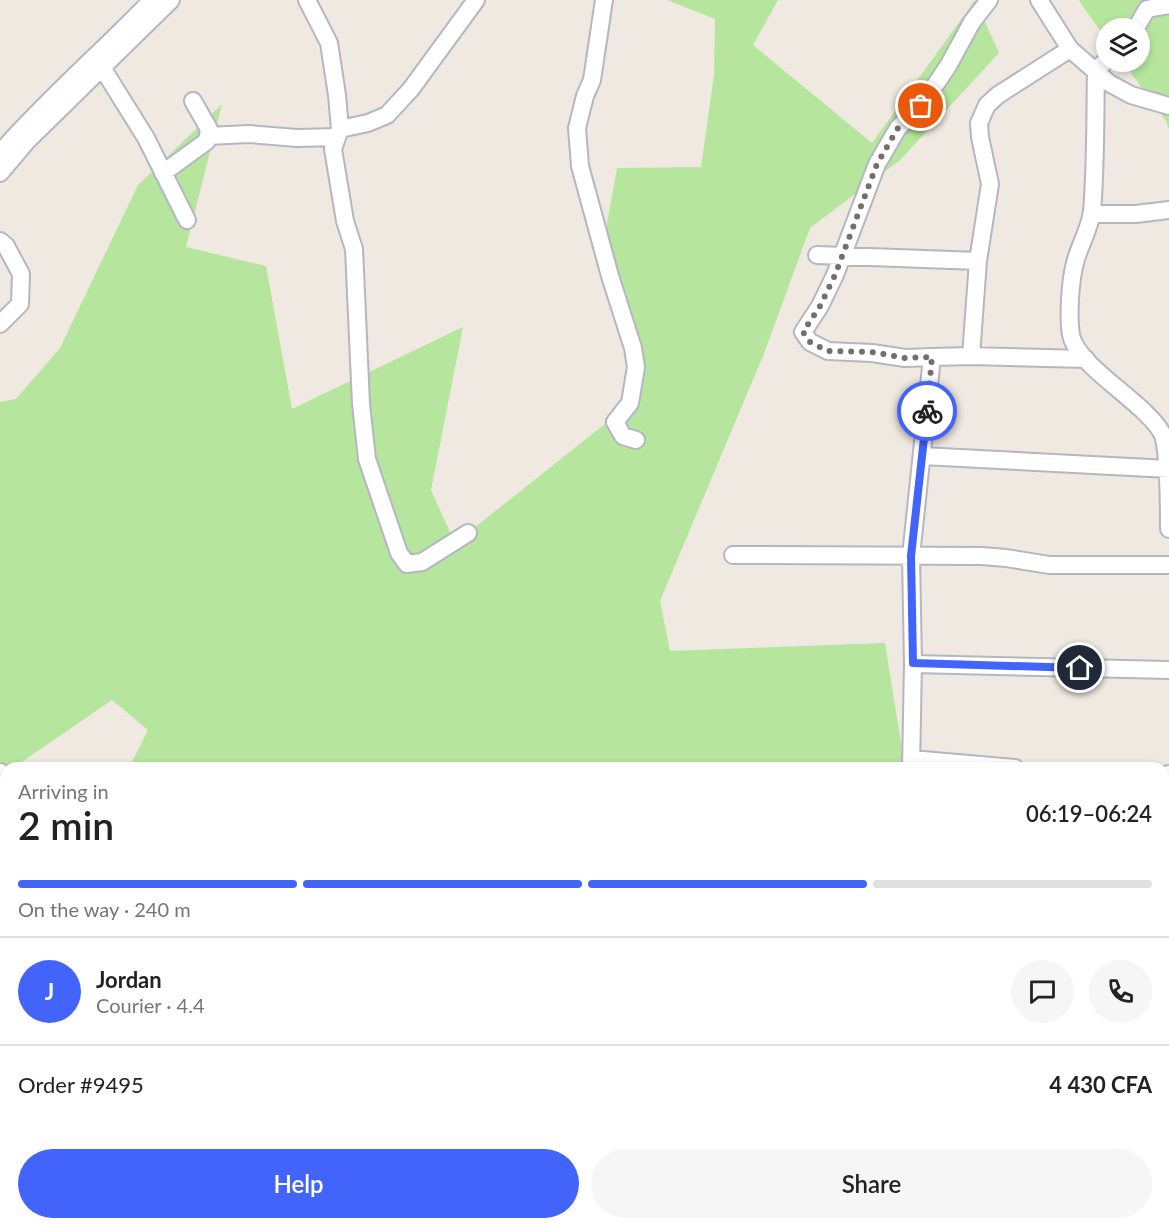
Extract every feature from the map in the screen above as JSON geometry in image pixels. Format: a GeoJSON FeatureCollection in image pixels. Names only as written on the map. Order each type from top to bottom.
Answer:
{"type":"FeatureCollection","features":[{"type":"Feature","properties":{"kind":"street"},"geometry":{"type":"LineString","coordinates":[[0,153],[43,106],[152,0]]}},
{"type":"Feature","properties":{"kind":"street"},"geometry":{"type":"LineString","coordinates":[[0,173],[27,141],[171,0]]}},
{"type":"Feature","properties":{"kind":"street"},"geometry":{"type":"LineString","coordinates":[[208,136],[249,134],[297,138],[339,133],[387,115],[411,89],[476,0]]}},
{"type":"Feature","properties":{"kind":"street"},"geometry":{"type":"LineString","coordinates":[[604,0],[592,80],[585,96],[577,128],[580,166],[610,276],[633,348],[636,367],[630,403],[615,422],[623,436],[636,440]]}},
{"type":"Feature","properties":{"kind":"street"},"geometry":{"type":"LineString","coordinates":[[989,0],[972,22],[948,66],[921,106],[892,137],[877,164],[843,256],[820,306],[803,332],[810,342],[828,351],[872,352],[905,358],[971,356],[1086,359]]}},
{"type":"Feature","properties":{"kind":"street"},"geometry":{"type":"LineString","coordinates":[[1039,0],[1070,49],[1096,62]]}},
{"type":"Feature","properties":{"kind":"street"},"geometry":{"type":"LineString","coordinates":[[309,1],[329,43],[339,133],[333,149],[345,221],[354,249],[361,404],[367,459],[399,553],[407,564],[422,562],[468,533]]}},
{"type":"Feature","properties":{"kind":"street"},"geometry":{"type":"LineString","coordinates":[[1141,18],[1146,9],[1169,5]]}},
{"type":"Feature","properties":{"kind":"street"},"geometry":{"type":"LineString","coordinates":[[971,356],[978,261],[990,184],[979,123],[987,105],[998,94],[1070,49]]}},
{"type":"Feature","properties":{"kind":"street"},"geometry":{"type":"LineString","coordinates":[[103,69],[146,138],[187,220]]}},
{"type":"Feature","properties":{"kind":"street"},"geometry":{"type":"LineString","coordinates":[[1101,72],[1092,214],[1074,263],[1071,334],[1074,345],[1086,359],[1152,420],[1166,430],[1169,469],[1169,529]]}},
{"type":"Feature","properties":{"kind":"street"},"geometry":{"type":"LineString","coordinates":[[1104,72],[1108,83],[1131,95],[1169,106]]}},
{"type":"Feature","properties":{"kind":"street"},"geometry":{"type":"LineString","coordinates":[[163,173],[207,141],[209,129],[193,101]]}},
{"type":"Feature","properties":{"kind":"street"},"geometry":{"type":"LineString","coordinates":[[1092,214],[1136,214],[1169,210]]}},
{"type":"Feature","properties":{"kind":"street"},"geometry":{"type":"LineString","coordinates":[[0,241],[6,246],[21,274],[20,304],[0,324]]}},
{"type":"Feature","properties":{"kind":"street"},"geometry":{"type":"LineString","coordinates":[[818,255],[978,261]]}},
{"type":"Feature","properties":{"kind":"street"},"geometry":{"type":"LineString","coordinates":[[911,762],[913,663],[911,556],[932,357]]}},
{"type":"Feature","properties":{"kind":"street"},"geometry":{"type":"LineString","coordinates":[[923,456],[1169,469]]}},
{"type":"Feature","properties":{"kind":"street"},"geometry":{"type":"LineString","coordinates":[[734,555],[1006,558],[1049,565],[1169,565]]}},
{"type":"Feature","properties":{"kind":"street"},"geometry":{"type":"LineString","coordinates":[[913,663],[1169,670]]}},
{"type":"Feature","properties":{"kind":"green space"},"geometry":{"type":"Polygon","coordinates":[[[667,0],[778,0],[753,45],[872,143],[975,0],[999,53],[900,160],[810,228],[765,351],[660,601],[670,651],[885,643],[904,762],[132,762],[148,730],[112,700],[22,762],[1,762],[0,402],[16,399],[60,348],[138,185],[222,104],[186,247],[266,266],[292,409],[463,327],[431,490],[455,543],[640,396],[606,229],[617,168],[701,167],[714,75],[715,19],[667,0]]]}},
{"type":"Feature","properties":{"kind":"green space"},"geometry":{"type":"Polygon","coordinates":[[[1169,0],[1169,129],[1166,121],[1130,72],[1150,72],[1150,18],[1096,18],[1096,25],[1079,1],[1169,0]]]}},
{"type":"Feature","properties":{"kind":"way so far"},"geometry":{"type":"LineString","coordinates":[[921,106],[898,128],[877,164],[835,275],[820,306],[803,332],[810,342],[828,351],[872,352],[905,358],[932,357],[927,411]]}},
{"type":"Feature","properties":{"kind":"route"},"geometry":{"type":"LineString","coordinates":[[927,411],[911,556],[913,663],[1080,668]]}}]}
